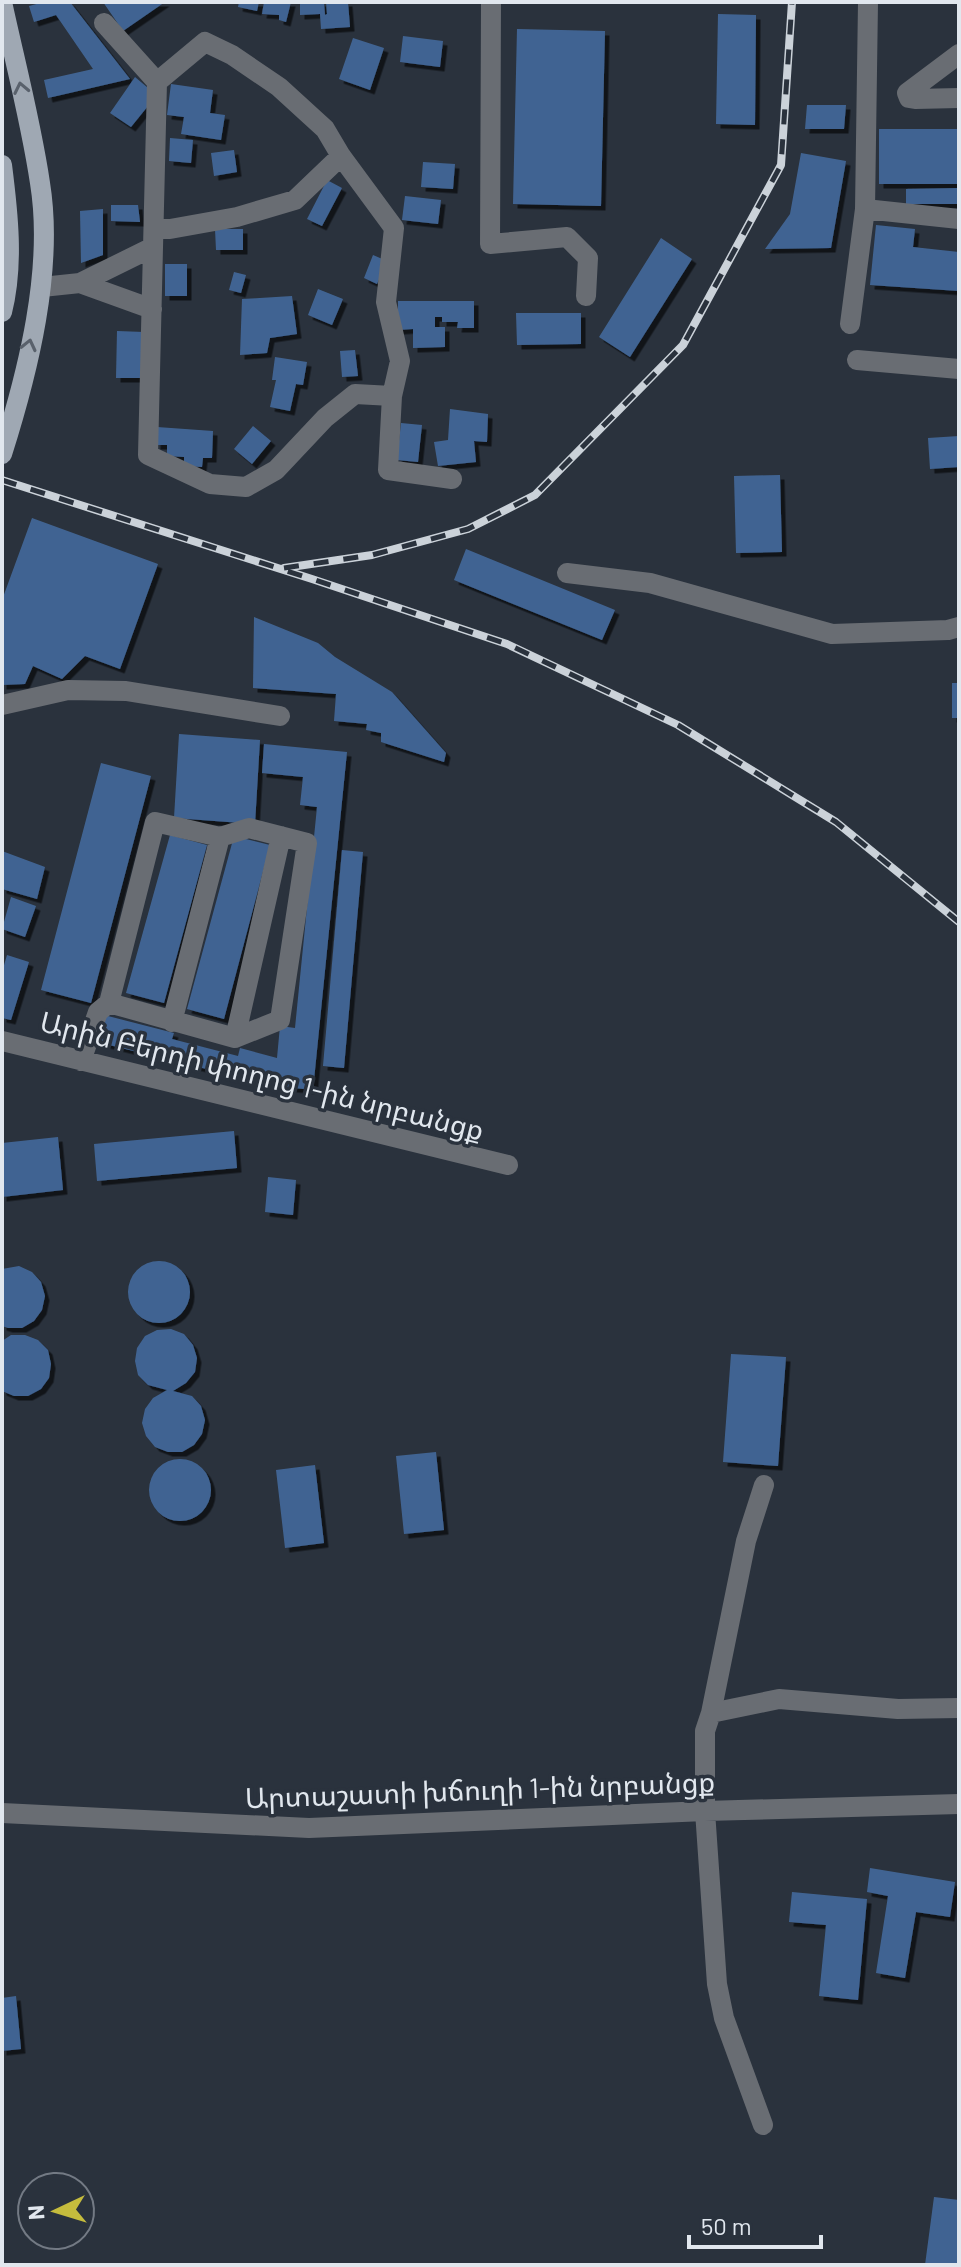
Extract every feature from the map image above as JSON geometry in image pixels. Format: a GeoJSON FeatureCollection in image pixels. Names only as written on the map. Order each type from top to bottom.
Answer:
{"type":"FeatureCollection","features":[{"type":"Feature","properties":{"kind":"main road"},"geometry":{"type":"LineString","coordinates":[[2,2],[41,185],[42,287],[2,454]]}},
{"type":"Feature","properties":{"kind":"main road"},"geometry":{"type":"LineString","coordinates":[[2,165],[9,215],[6,295],[2,312]]}},
{"type":"Feature","properties":{"kind":"street"},"geometry":{"type":"LineString","coordinates":[[491,2],[490,244],[567,237],[588,258],[586,296]]}},
{"type":"Feature","properties":{"kind":"street"},"geometry":{"type":"LineString","coordinates":[[850,324],[865,209],[868,2]]}},
{"type":"Feature","properties":{"kind":"street"},"geometry":{"type":"LineString","coordinates":[[104,23],[157,82],[148,455],[210,484],[246,487],[276,470],[325,418],[355,394],[392,396]]}},
{"type":"Feature","properties":{"kind":"street"},"geometry":{"type":"LineString","coordinates":[[157,82],[205,42],[232,55],[279,87],[325,129],[394,228],[386,302],[400,361],[392,396],[388,470],[452,479]]}},
{"type":"Feature","properties":{"kind":"street"},"geometry":{"type":"LineString","coordinates":[[959,54],[907,93],[909,98],[915,99],[959,98]]}},
{"type":"Feature","properties":{"kind":"street"},"geometry":{"type":"LineString","coordinates":[[42,287],[80,283],[170,229],[237,217],[295,200],[341,156]]}},
{"type":"Feature","properties":{"kind":"street"},"geometry":{"type":"LineString","coordinates":[[865,209],[959,219]]}},
{"type":"Feature","properties":{"kind":"street"},"geometry":{"type":"LineString","coordinates":[[80,283],[152,309]]}},
{"type":"Feature","properties":{"kind":"street"},"geometry":{"type":"LineString","coordinates":[[857,360],[959,369]]}},
{"type":"Feature","properties":{"kind":"street"},"geometry":{"type":"LineString","coordinates":[[567,573],[650,583],[832,634],[959,627]]}},
{"type":"Feature","properties":{"kind":"street"},"geometry":{"type":"LineString","coordinates":[[2,705],[68,690],[126,691],[280,716]]}},
{"type":"Feature","properties":{"kind":"street"},"geometry":{"type":"LineString","coordinates":[[81,1061],[98,1012],[109,1003],[155,822],[220,837],[249,828],[307,843],[280,1020],[235,1038],[109,1003]]}},
{"type":"Feature","properties":{"kind":"street"},"geometry":{"type":"LineString","coordinates":[[235,1038],[281,836]]}},
{"type":"Feature","properties":{"kind":"street"},"geometry":{"type":"LineString","coordinates":[[172,1022],[220,837]]}},
{"type":"Feature","properties":{"kind":"street","name":"Արին Բերդի փողոց 1-ին նրբանցք"},"geometry":{"type":"LineString","coordinates":[[2,1041],[508,1165]]}},
{"type":"Feature","properties":{"kind":"street"},"geometry":{"type":"LineString","coordinates":[[763,2125],[724,2018],[717,1984],[705,1811],[705,1731],[746,1541],[764,1485]]}},
{"type":"Feature","properties":{"kind":"street"},"geometry":{"type":"LineString","coordinates":[[711,1713],[779,1699],[898,1709],[959,1708]]}},
{"type":"Feature","properties":{"kind":"street","name":"Արտաշատի խճուղի 1-ին նրբանցք"},"geometry":{"type":"LineString","coordinates":[[2,1813],[309,1828],[959,1804]]}},
{"type":"Feature","properties":{"kind":"building"},"geometry":{"type":"Polygon","coordinates":[[[44,2],[70,2],[130,79],[48,98],[44,80],[93,69],[56,15],[34,22],[29,6],[44,2]]]}},
{"type":"Feature","properties":{"kind":"building"},"geometry":{"type":"Polygon","coordinates":[[[103,2],[165,2],[123,31],[103,2]]]}},
{"type":"Feature","properties":{"kind":"building"},"geometry":{"type":"Polygon","coordinates":[[[239,2],[259,2],[257,11],[238,7],[239,2]]]}},
{"type":"Feature","properties":{"kind":"building"},"geometry":{"type":"Polygon","coordinates":[[[264,2],[291,2],[286,22],[279,20],[279,15],[262,14],[264,2]]]}},
{"type":"Feature","properties":{"kind":"building"},"geometry":{"type":"Polygon","coordinates":[[[300,2],[324,2],[325,15],[326,2],[348,2],[350,27],[321,29],[320,14],[300,15],[300,2]]]}},
{"type":"Feature","properties":{"kind":"building"},"geometry":{"type":"Polygon","coordinates":[[[718,14],[756,15],[755,125],[716,124],[718,14]]]}},
{"type":"Feature","properties":{"kind":"building"},"geometry":{"type":"Polygon","coordinates":[[[517,29],[605,31],[601,206],[513,204],[517,29]]]}},
{"type":"Feature","properties":{"kind":"building"},"geometry":{"type":"Polygon","coordinates":[[[403,36],[443,41],[440,67],[400,62],[403,36]]]}},
{"type":"Feature","properties":{"kind":"building"},"geometry":{"type":"Polygon","coordinates":[[[353,38],[384,48],[370,90],[339,79],[353,38]]]}},
{"type":"Feature","properties":{"kind":"building"},"geometry":{"type":"Polygon","coordinates":[[[135,77],[148,88],[148,106],[131,127],[110,113],[135,77]]]}},
{"type":"Feature","properties":{"kind":"building"},"geometry":{"type":"Polygon","coordinates":[[[171,84],[213,90],[210,113],[225,115],[221,140],[181,134],[184,117],[167,115],[171,84]]]}},
{"type":"Feature","properties":{"kind":"building"},"geometry":{"type":"Polygon","coordinates":[[[807,105],[846,105],[844,129],[805,129],[807,105]]]}},
{"type":"Feature","properties":{"kind":"building"},"geometry":{"type":"Polygon","coordinates":[[[879,129],[959,129],[959,184],[879,184],[879,129]]]}},
{"type":"Feature","properties":{"kind":"building"},"geometry":{"type":"Polygon","coordinates":[[[170,138],[193,140],[191,163],[169,161],[170,138]]]}},
{"type":"Feature","properties":{"kind":"building"},"geometry":{"type":"Polygon","coordinates":[[[234,150],[237,172],[214,176],[211,153],[234,150]]]}},
{"type":"Feature","properties":{"kind":"building"},"geometry":{"type":"Polygon","coordinates":[[[801,153],[846,161],[831,248],[765,249],[790,214],[801,153]]]}},
{"type":"Feature","properties":{"kind":"building"},"geometry":{"type":"Polygon","coordinates":[[[423,162],[455,164],[453,189],[421,187],[423,162]]]}},
{"type":"Feature","properties":{"kind":"building"},"geometry":{"type":"Polygon","coordinates":[[[327,180],[342,188],[322,226],[307,219],[327,180]]]}},
{"type":"Feature","properties":{"kind":"building"},"geometry":{"type":"Polygon","coordinates":[[[959,188],[959,204],[906,204],[906,189],[959,188]]]}},
{"type":"Feature","properties":{"kind":"building"},"geometry":{"type":"Polygon","coordinates":[[[405,196],[441,200],[438,224],[402,220],[405,196]]]}},
{"type":"Feature","properties":{"kind":"building"},"geometry":{"type":"Polygon","coordinates":[[[111,205],[138,205],[140,222],[111,221],[111,205]]]}},
{"type":"Feature","properties":{"kind":"building"},"geometry":{"type":"Polygon","coordinates":[[[103,209],[103,255],[81,263],[80,211],[103,209]]]}},
{"type":"Feature","properties":{"kind":"building"},"geometry":{"type":"Polygon","coordinates":[[[876,225],[915,229],[913,247],[959,252],[959,291],[870,285],[876,225]]]}},
{"type":"Feature","properties":{"kind":"building"},"geometry":{"type":"Polygon","coordinates":[[[215,229],[243,229],[243,250],[216,250],[215,229]]]}},
{"type":"Feature","properties":{"kind":"building"},"geometry":{"type":"Polygon","coordinates":[[[661,238],[692,259],[630,357],[599,337],[661,238]]]}},
{"type":"Feature","properties":{"kind":"building"},"geometry":{"type":"Polygon","coordinates":[[[373,255],[387,261],[377,284],[364,278],[373,255]]]}},
{"type":"Feature","properties":{"kind":"building"},"geometry":{"type":"Polygon","coordinates":[[[165,264],[187,264],[187,296],[165,296],[165,264]]]}},
{"type":"Feature","properties":{"kind":"building"},"geometry":{"type":"Polygon","coordinates":[[[234,272],[246,275],[241,293],[229,290],[234,272]]]}},
{"type":"Feature","properties":{"kind":"building"},"geometry":{"type":"Polygon","coordinates":[[[318,289],[343,299],[332,325],[308,315],[318,289]]]}},
{"type":"Feature","properties":{"kind":"building"},"geometry":{"type":"Polygon","coordinates":[[[292,296],[297,334],[270,338],[267,353],[240,355],[242,299],[292,296]]]}},
{"type":"Feature","properties":{"kind":"building"},"geometry":{"type":"Polygon","coordinates":[[[398,301],[474,301],[474,328],[457,328],[458,322],[442,322],[442,317],[435,317],[435,327],[445,327],[445,347],[413,348],[413,329],[398,330],[398,301]]]}},
{"type":"Feature","properties":{"kind":"building"},"geometry":{"type":"Polygon","coordinates":[[[516,313],[581,313],[581,344],[517,345],[516,313]]]}},
{"type":"Feature","properties":{"kind":"building"},"geometry":{"type":"Polygon","coordinates":[[[117,331],[144,332],[143,378],[116,378],[117,331]]]}},
{"type":"Feature","properties":{"kind":"building"},"geometry":{"type":"Polygon","coordinates":[[[355,350],[358,376],[342,377],[340,351],[355,350]]]}},
{"type":"Feature","properties":{"kind":"building"},"geometry":{"type":"Polygon","coordinates":[[[275,357],[307,362],[303,385],[296,384],[290,411],[270,407],[276,380],[272,380],[275,357]]]}},
{"type":"Feature","properties":{"kind":"building"},"geometry":{"type":"Polygon","coordinates":[[[450,409],[488,414],[487,442],[474,441],[476,462],[438,466],[434,442],[448,440],[450,409]]]}},
{"type":"Feature","properties":{"kind":"building"},"geometry":{"type":"Polygon","coordinates":[[[401,423],[422,425],[418,462],[397,460],[401,423]]]}},
{"type":"Feature","properties":{"kind":"building"},"geometry":{"type":"Polygon","coordinates":[[[253,426],[271,441],[252,464],[234,449],[253,426]]]}},
{"type":"Feature","properties":{"kind":"building"},"geometry":{"type":"Polygon","coordinates":[[[157,427],[213,431],[212,458],[203,458],[202,467],[184,466],[184,457],[167,456],[167,445],[156,445],[157,427]]]}},
{"type":"Feature","properties":{"kind":"building"},"geometry":{"type":"Polygon","coordinates":[[[959,436],[959,467],[930,469],[928,438],[959,436]]]}},
{"type":"Feature","properties":{"kind":"building"},"geometry":{"type":"Polygon","coordinates":[[[780,475],[782,552],[736,553],[734,476],[780,475]]]}},
{"type":"Feature","properties":{"kind":"building"},"geometry":{"type":"Polygon","coordinates":[[[32,518],[158,564],[120,669],[85,656],[62,679],[33,666],[25,684],[2,685],[2,600],[32,518]]]}},
{"type":"Feature","properties":{"kind":"building"},"geometry":{"type":"Polygon","coordinates":[[[466,549],[615,610],[602,640],[454,580],[466,549]]]}},
{"type":"Feature","properties":{"kind":"building"},"geometry":{"type":"Polygon","coordinates":[[[254,617],[318,643],[392,692],[446,753],[444,762],[381,742],[381,733],[366,730],[367,724],[334,721],[336,694],[253,688],[254,617]]]}},
{"type":"Feature","properties":{"kind":"building"},"geometry":{"type":"Polygon","coordinates":[[[952,683],[959,683],[959,718],[952,718],[952,683]]]}},
{"type":"Feature","properties":{"kind":"building"},"geometry":{"type":"Polygon","coordinates":[[[179,734],[260,740],[255,824],[174,818],[179,734]]]}},
{"type":"Feature","properties":{"kind":"building"},"geometry":{"type":"Polygon","coordinates":[[[264,744],[347,752],[313,1090],[275,1086],[97,1042],[104,1015],[174,1033],[172,1039],[238,1056],[240,1048],[277,1058],[280,1026],[295,1028],[317,807],[300,805],[303,777],[262,773],[264,744]]]}},
{"type":"Feature","properties":{"kind":"building"},"geometry":{"type":"Polygon","coordinates":[[[101,763],[151,776],[91,1003],[41,990],[101,763]]]}},
{"type":"Feature","properties":{"kind":"building"},"geometry":{"type":"Polygon","coordinates":[[[170,835],[207,845],[164,1003],[126,993],[170,835]]]}},
{"type":"Feature","properties":{"kind":"building"},"geometry":{"type":"Polygon","coordinates":[[[234,836],[270,845],[224,1019],[187,1009],[234,836]]]}},
{"type":"Feature","properties":{"kind":"building"},"geometry":{"type":"Polygon","coordinates":[[[342,850],[363,852],[344,1068],[323,1066],[342,850]]]}},
{"type":"Feature","properties":{"kind":"building"},"geometry":{"type":"Polygon","coordinates":[[[2,851],[45,867],[37,899],[2,889],[2,851]]]}},
{"type":"Feature","properties":{"kind":"building"},"geometry":{"type":"Polygon","coordinates":[[[11,897],[36,906],[25,937],[2,929],[11,897]]]}},
{"type":"Feature","properties":{"kind":"building"},"geometry":{"type":"Polygon","coordinates":[[[7,955],[29,962],[11,1020],[2,1018],[2,972],[7,955]]]}},
{"type":"Feature","properties":{"kind":"building"},"geometry":{"type":"Polygon","coordinates":[[[234,1131],[237,1168],[97,1181],[94,1144],[234,1131]]]}},
{"type":"Feature","properties":{"kind":"building"},"geometry":{"type":"Polygon","coordinates":[[[58,1137],[63,1190],[2,1197],[2,1143],[58,1137]]]}},
{"type":"Feature","properties":{"kind":"building"},"geometry":{"type":"Polygon","coordinates":[[[268,1177],[296,1180],[293,1215],[265,1212],[268,1177]]]}},
{"type":"Feature","properties":{"kind":"building"},"geometry":{"type":"Polygon","coordinates":[[[159,1261],[181,1270],[190,1292],[181,1314],[159,1323],[137,1314],[128,1292],[137,1270],[159,1261]]]}},
{"type":"Feature","properties":{"kind":"building"},"geometry":{"type":"Polygon","coordinates":[[[19,1266],[32,1272],[41,1282],[45,1296],[42,1310],[34,1321],[22,1328],[8,1328],[2,1326],[2,1269],[19,1266]]]}},
{"type":"Feature","properties":{"kind":"building"},"geometry":{"type":"Polygon","coordinates":[[[171,1329],[184,1334],[193,1345],[197,1358],[195,1372],[186,1383],[173,1391],[192,1396],[201,1406],[205,1420],[202,1434],[194,1445],[182,1452],[168,1452],[155,1447],[146,1436],[142,1423],[145,1409],[153,1398],[167,1390],[148,1385],[138,1375],[135,1361],[137,1348],[145,1336],[157,1330],[171,1329]]]}},
{"type":"Feature","properties":{"kind":"building"},"geometry":{"type":"Polygon","coordinates":[[[11,1335],[25,1335],[38,1340],[48,1350],[51,1364],[49,1378],[41,1389],[28,1396],[14,1396],[2,1391],[2,1341],[11,1335]]]}},
{"type":"Feature","properties":{"kind":"building"},"geometry":{"type":"Polygon","coordinates":[[[731,1354],[786,1357],[778,1466],[723,1462],[731,1354]]]}},
{"type":"Feature","properties":{"kind":"building"},"geometry":{"type":"Polygon","coordinates":[[[436,1452],[444,1530],[404,1534],[396,1456],[436,1452]]]}},
{"type":"Feature","properties":{"kind":"building"},"geometry":{"type":"Polygon","coordinates":[[[180,1459],[202,1468],[211,1490],[202,1512],[180,1521],[158,1512],[149,1490],[158,1468],[180,1459]]]}},
{"type":"Feature","properties":{"kind":"building"},"geometry":{"type":"Polygon","coordinates":[[[315,1465],[324,1543],[285,1548],[276,1470],[315,1465]]]}},
{"type":"Feature","properties":{"kind":"building"},"geometry":{"type":"Polygon","coordinates":[[[870,1868],[955,1882],[950,1917],[916,1912],[905,1978],[876,1973],[888,1896],[867,1892],[870,1868]]]}},
{"type":"Feature","properties":{"kind":"building"},"geometry":{"type":"Polygon","coordinates":[[[792,1892],[867,1899],[858,2000],[819,1996],[826,1925],[789,1922],[792,1892]]]}},
{"type":"Feature","properties":{"kind":"building"},"geometry":{"type":"Polygon","coordinates":[[[16,1996],[21,2049],[2,2051],[2,1998],[16,1996]]]}},
{"type":"Feature","properties":{"kind":"building"},"geometry":{"type":"Polygon","coordinates":[[[934,2197],[959,2200],[959,2265],[925,2265],[934,2197]]]}},
{"type":"Feature","properties":{"kind":"railway"},"geometry":{"type":"LineString","coordinates":[[284,568],[372,555],[468,529],[535,495],[683,345],[781,165],[792,2]]}},
{"type":"Feature","properties":{"kind":"railway"},"geometry":{"type":"LineString","coordinates":[[2,480],[507,644],[678,725],[836,822],[959,922]]}}]}
